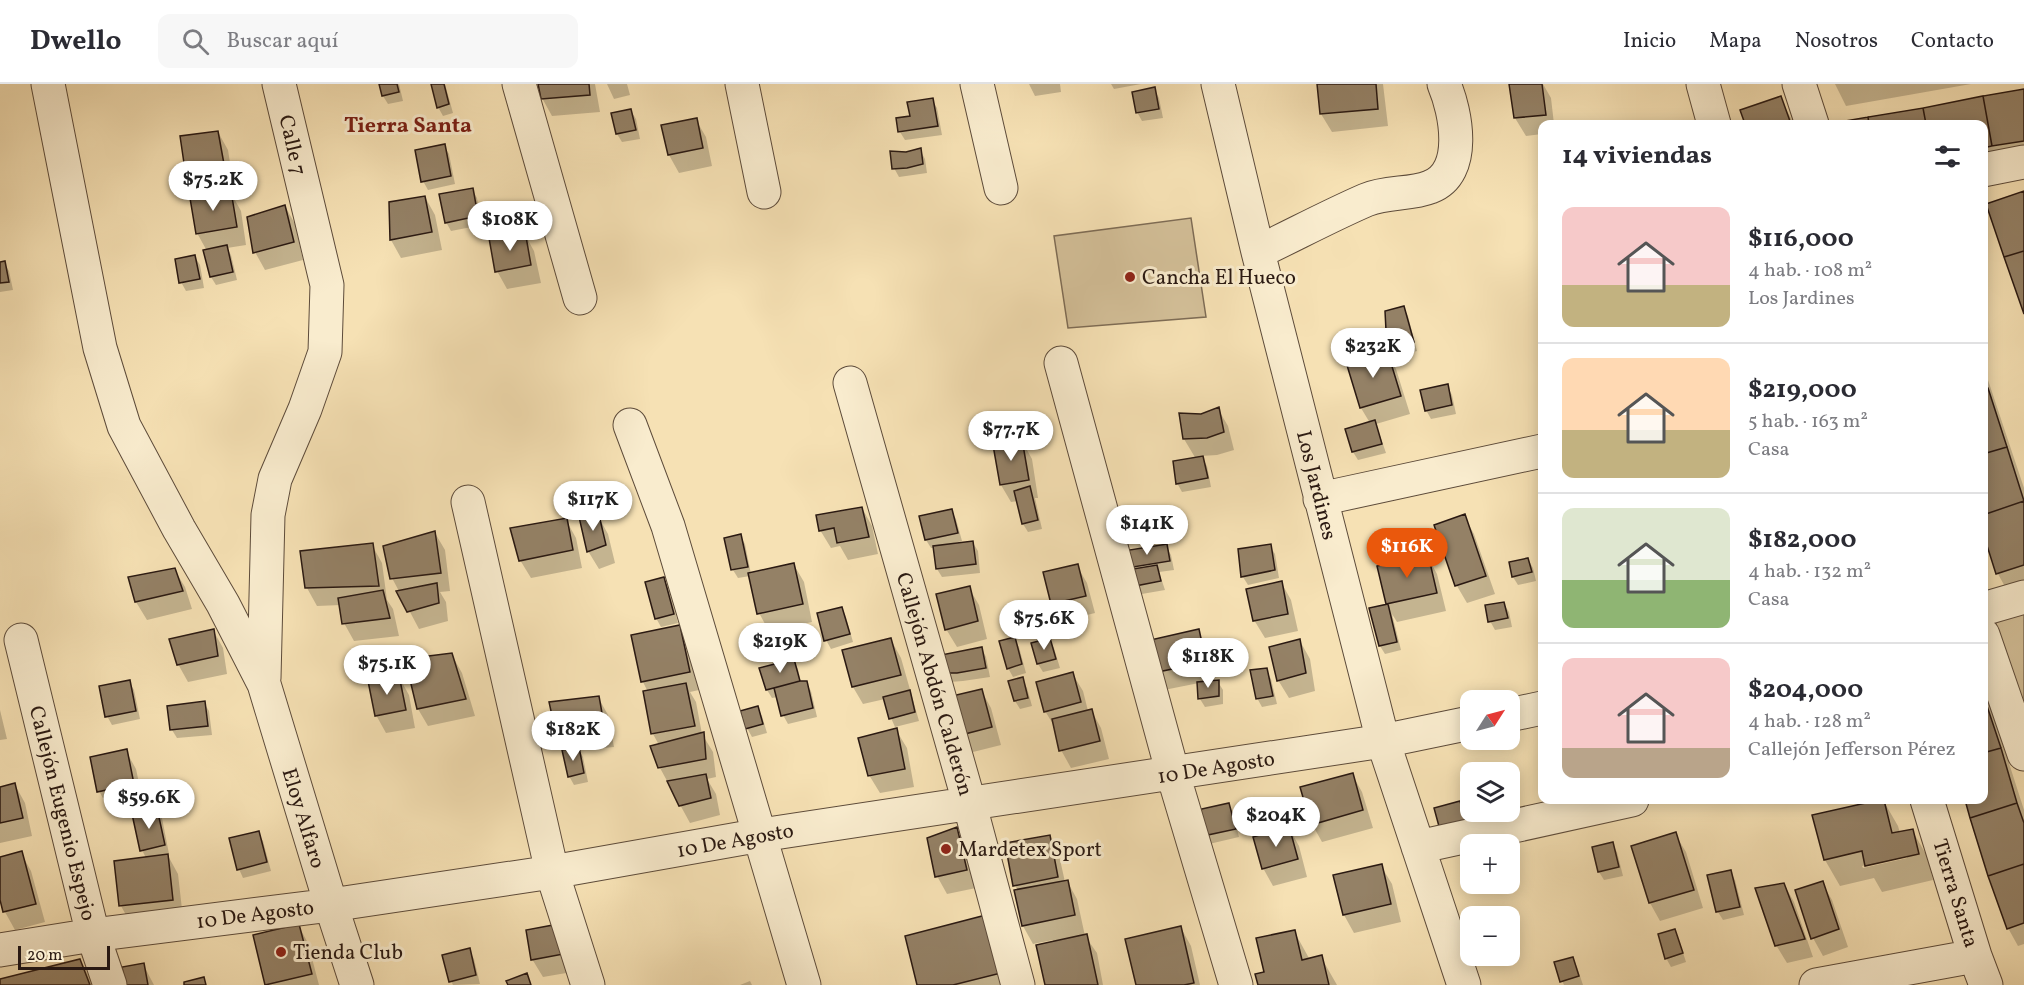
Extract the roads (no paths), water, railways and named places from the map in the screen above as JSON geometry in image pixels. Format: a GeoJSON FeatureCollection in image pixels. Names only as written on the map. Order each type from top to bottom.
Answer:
{"type":"FeatureCollection","features":[{"type":"Feature","properties":{"kind":"street"},"geometry":{"type":"LineString","coordinates":[[48,84],[100,348],[124,426],[179,529],[223,604],[264,684]]}},
{"type":"Feature","properties":{"kind":"street","name":"Calle 7"},"geometry":{"type":"LineString","coordinates":[[264,684],[268,515],[275,479],[325,352],[327,285],[279,84]]}},
{"type":"Feature","properties":{"kind":"street"},"geometry":{"type":"LineString","coordinates":[[519,84],[580,298]]}},
{"type":"Feature","properties":{"kind":"street"},"geometry":{"type":"LineString","coordinates":[[742,84],[764,192]]}},
{"type":"Feature","properties":{"kind":"street"},"geometry":{"type":"LineString","coordinates":[[977,84],[1001,188]]}},
{"type":"Feature","properties":{"kind":"street","name":"Los Jardines"},"geometry":{"type":"LineString","coordinates":[[1218,84],[1320,499],[1383,741],[1464,985]]}},
{"type":"Feature","properties":{"kind":"street"},"geometry":{"type":"LineString","coordinates":[[1258,252],[1369,199],[1392,193],[1427,189],[1437,184],[1450,168],[1457,142],[1452,103],[1444,84]]}},
{"type":"Feature","properties":{"kind":"street"},"geometry":{"type":"LineString","coordinates":[[1703,84],[1713,120]]}},
{"type":"Feature","properties":{"kind":"street"},"geometry":{"type":"LineString","coordinates":[[1799,84],[1811,120]]}},
{"type":"Feature","properties":{"kind":"street"},"geometry":{"type":"LineString","coordinates":[[1988,169],[2024,162]]}},
{"type":"Feature","properties":{"kind":"street"},"geometry":{"type":"LineString","coordinates":[[1061,363],[1173,774],[1236,985]]}},
{"type":"Feature","properties":{"kind":"street","name":"Callejón Abdón Calderón"},"geometry":{"type":"LineString","coordinates":[[850,383],[969,802],[1018,985]]}},
{"type":"Feature","properties":{"kind":"street"},"geometry":{"type":"LineString","coordinates":[[630,425],[668,526],[804,985]]}},
{"type":"Feature","properties":{"kind":"street"},"geometry":{"type":"LineString","coordinates":[[1320,499],[1538,452]]}},
{"type":"Feature","properties":{"kind":"street"},"geometry":{"type":"LineString","coordinates":[[468,501],[552,872],[588,985]]}},
{"type":"Feature","properties":{"kind":"street"},"geometry":{"type":"LineString","coordinates":[[1988,608],[2024,597]]}},
{"type":"Feature","properties":{"kind":"street","name":"Callejón Eugenio Espejo"},"geometry":{"type":"LineString","coordinates":[[21,640],[93,935],[110,985]]}},
{"type":"Feature","properties":{"kind":"street"},"geometry":{"type":"LineString","coordinates":[[1988,650],[2024,754]]}},
{"type":"Feature","properties":{"kind":"street","name":"Eloy Alfaro"},"geometry":{"type":"LineString","coordinates":[[264,684],[357,985]]}},
{"type":"Feature","properties":{"kind":"street"},"geometry":{"type":"LineString","coordinates":[[1520,713],[1538,709]]}},
{"type":"Feature","properties":{"kind":"street","name":"10 De Agosto"},"geometry":{"type":"LineString","coordinates":[[0,950],[93,935],[331,905],[552,872],[761,835],[969,802],[1173,774],[1383,741],[1460,725]]}},
{"type":"Feature","properties":{"kind":"street"},"geometry":{"type":"LineString","coordinates":[[1419,847],[1614,804]]}},
{"type":"Feature","properties":{"kind":"street","name":"Tierra Santa"},"geometry":{"type":"LineString","coordinates":[[1928,804],[1981,970]]}},
{"type":"Feature","properties":{"kind":"street"},"geometry":{"type":"LineString","coordinates":[[1816,985],[1981,970]]}},
{"type":"Feature","properties":{"kind":"place","name":"Cancha El Hueco"},"geometry":{"type":"Point","coordinates":[1130,277]}},
{"type":"Feature","properties":{"kind":"place","name":"Mardetex Sport"},"geometry":{"type":"Point","coordinates":[946,849]}},
{"type":"Feature","properties":{"kind":"place","name":"Tienda Club"},"geometry":{"type":"Point","coordinates":[281,952]}},
{"type":"Feature","properties":{"kind":"district","name":"Tierra Santa"},"geometry":{"type":"Point","coordinates":[408,124]}}]}
